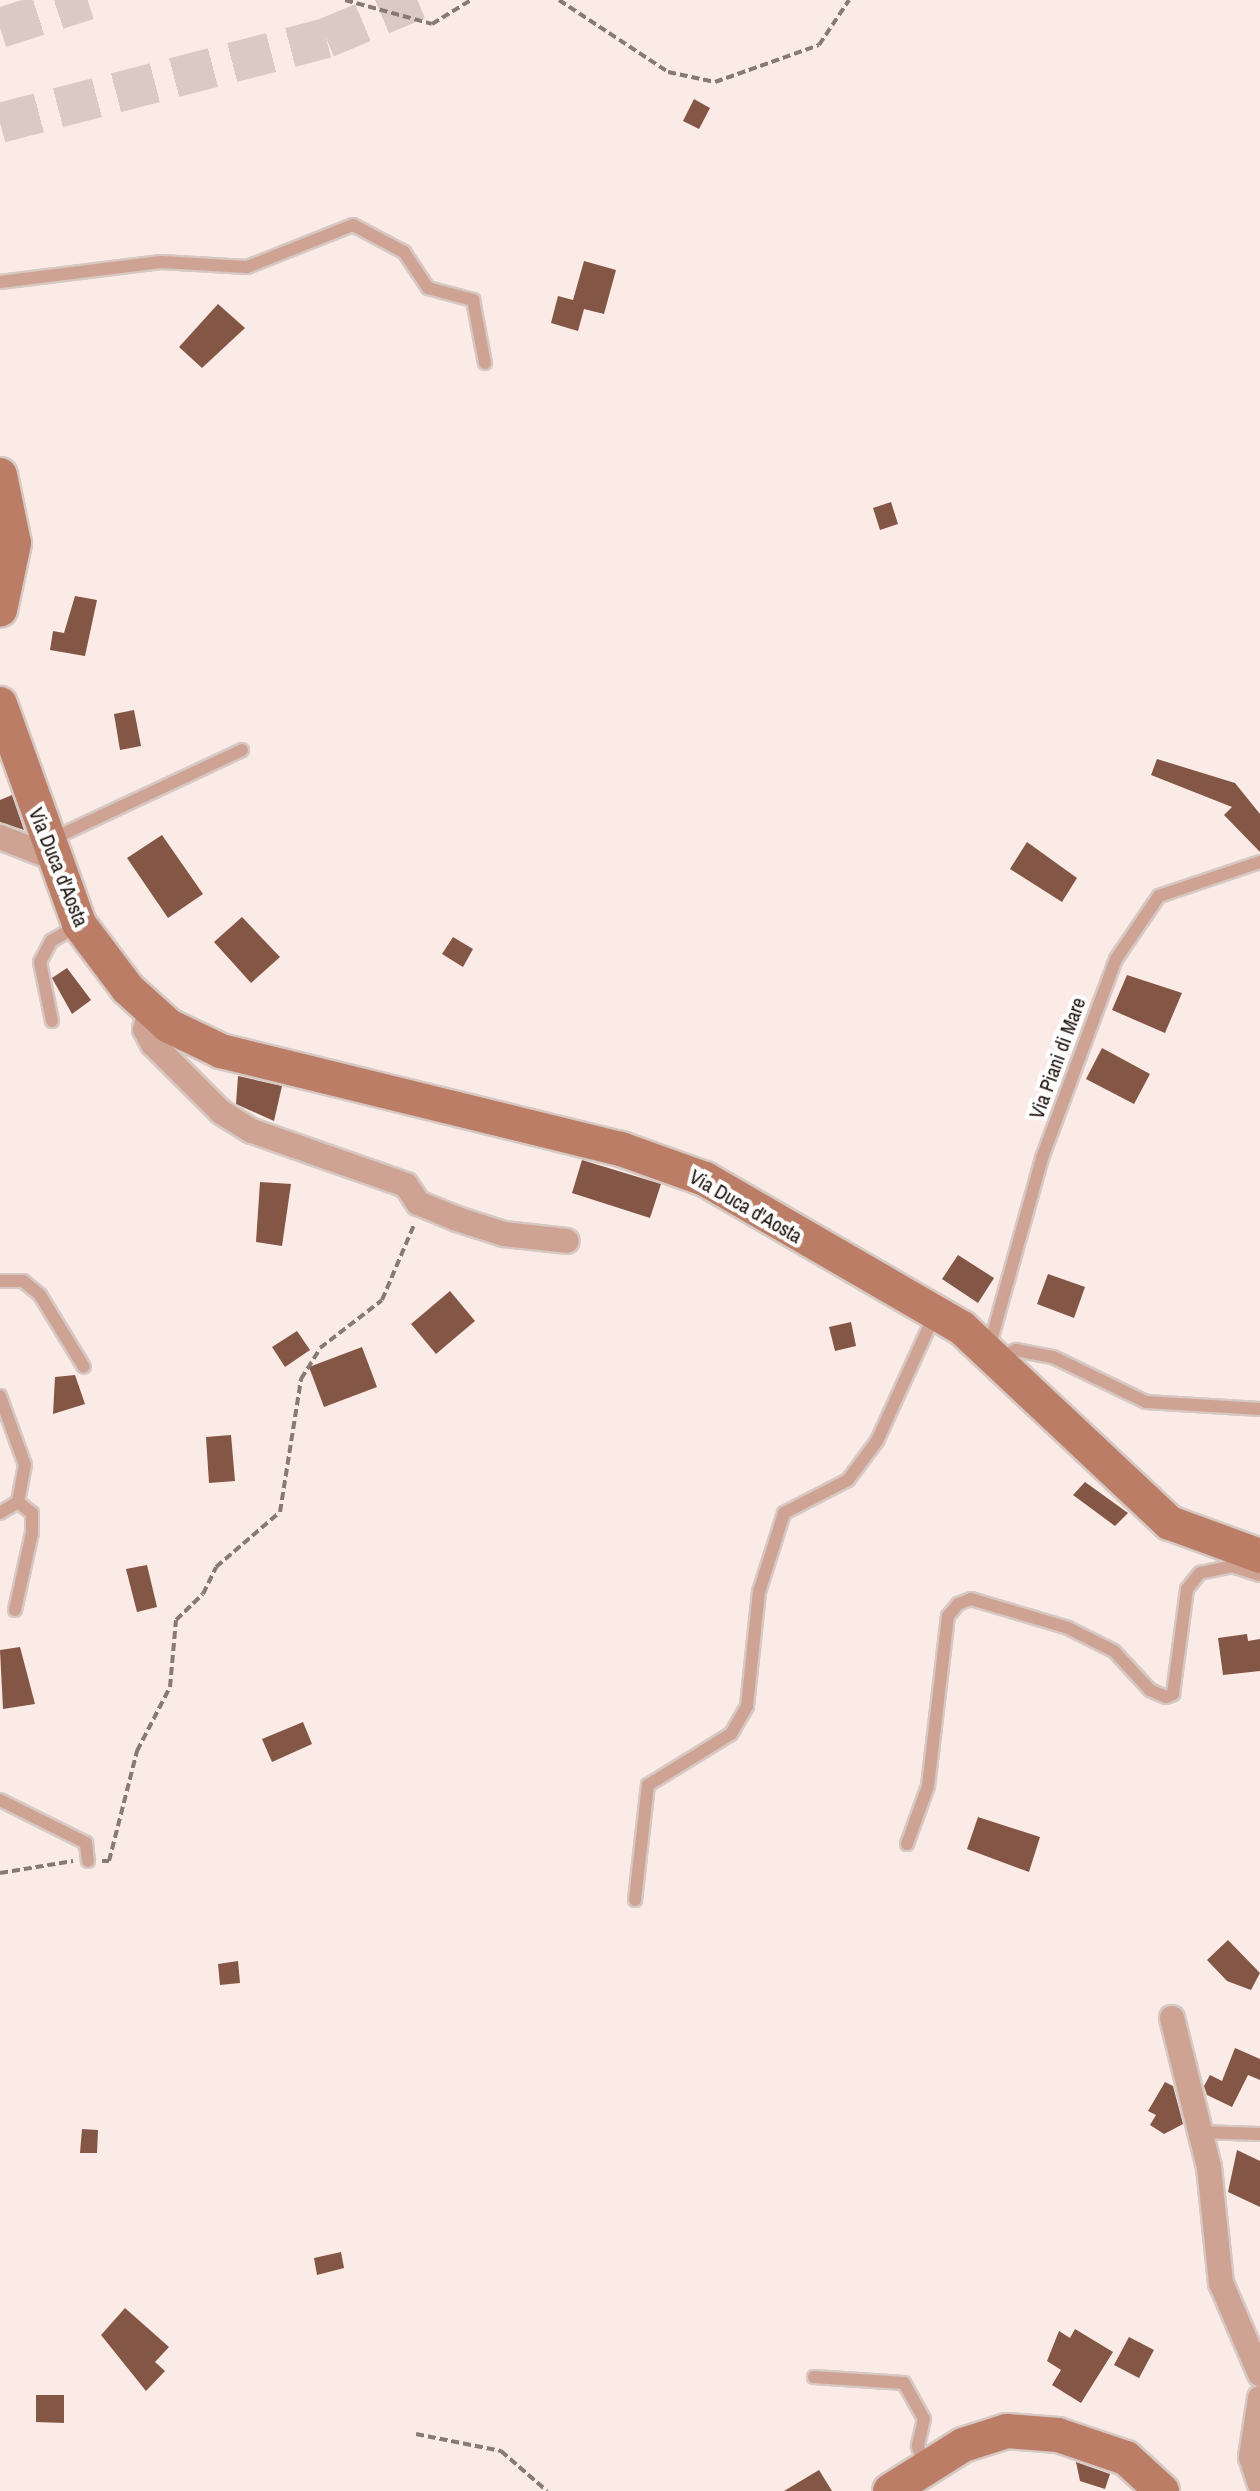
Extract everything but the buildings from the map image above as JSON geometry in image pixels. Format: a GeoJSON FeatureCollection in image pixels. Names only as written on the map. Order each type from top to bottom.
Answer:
{"type":"FeatureCollection","features":[{"type":"Feature","properties":{"kind":"main road"},"geometry":{"type":"LineString","coordinates":[[0,475],[14,543],[0,610]]}},
{"type":"Feature","properties":{"kind":"main road","name":"Via Duca d'Aosta"},"geometry":{"type":"LineString","coordinates":[[0,704],[49,849],[79,924],[150,1012],[221,1051],[664,1162],[937,1311],[995,1353],[1170,1523],[1260,1556]]}},
{"type":"Feature","properties":{"kind":"main road"},"geometry":{"type":"LineString","coordinates":[[890,2491],[982,2435],[1033,2432],[1126,2458],[1162,2491]]}},
{"type":"Feature","properties":{"kind":"street"},"geometry":{"type":"LineString","coordinates":[[0,837],[49,849]]}},
{"type":"Feature","properties":{"kind":"street","name":"Via Duca d'Aosta"},"geometry":{"type":"LineString","coordinates":[[150,1012],[145,1029],[153,1044],[221,1112],[286,1146],[406,1185],[418,1203],[504,1234],[567,1241]]}},
{"type":"Feature","properties":{"kind":"street"},"geometry":{"type":"LineString","coordinates":[[1172,2018],[1200,2132],[1221,2283],[1260,2374]]}},
{"type":"Feature","properties":{"kind":"street"},"geometry":{"type":"LineString","coordinates":[[1260,2398],[1251,2457],[1260,2484]]}},
{"type":"Feature","properties":{"kind":"lane"},"geometry":{"type":"LineString","coordinates":[[0,282],[161,262],[247,267],[353,225],[404,252],[428,288],[473,300],[485,363]]}},
{"type":"Feature","properties":{"kind":"lane"},"geometry":{"type":"LineString","coordinates":[[49,849],[242,750]]}},
{"type":"Feature","properties":{"kind":"lane","name":"Via Piani di Mare"},"geometry":{"type":"LineString","coordinates":[[995,1353],[1042,1158],[1116,959],[1159,896],[1260,862]]}},
{"type":"Feature","properties":{"kind":"lane"},"geometry":{"type":"LineString","coordinates":[[52,1021],[40,962],[51,941],[79,924]]}},
{"type":"Feature","properties":{"kind":"lane"},"geometry":{"type":"LineString","coordinates":[[0,1281],[23,1281],[40,1295],[84,1367]]}},
{"type":"Feature","properties":{"kind":"lane"},"geometry":{"type":"LineString","coordinates":[[635,1900],[648,1785],[731,1734],[747,1706],[759,1592],[784,1513],[848,1480],[877,1441],[937,1311]]}},
{"type":"Feature","properties":{"kind":"lane"},"geometry":{"type":"LineString","coordinates":[[995,1353],[1016,1350],[1068,1362],[1146,1402],[1260,1409]]}},
{"type":"Feature","properties":{"kind":"lane"},"geometry":{"type":"LineString","coordinates":[[0,1396],[25,1465],[18,1502],[0,1513]]}},
{"type":"Feature","properties":{"kind":"lane"},"geometry":{"type":"LineString","coordinates":[[15,1610],[32,1533],[32,1513],[18,1502]]}},
{"type":"Feature","properties":{"kind":"lane"},"geometry":{"type":"LineString","coordinates":[[907,1844],[928,1786],[948,1616],[958,1604],[971,1599],[1068,1628],[1114,1651],[1150,1690],[1166,1697],[1173,1694],[1187,1589],[1200,1573],[1232,1566],[1260,1575]]}},
{"type":"Feature","properties":{"kind":"lane"},"geometry":{"type":"LineString","coordinates":[[0,1800],[86,1843],[88,1861]]}},
{"type":"Feature","properties":{"kind":"lane"},"geometry":{"type":"LineString","coordinates":[[1200,2132],[1260,2134]]}},
{"type":"Feature","properties":{"kind":"lane"},"geometry":{"type":"LineString","coordinates":[[814,2377],[904,2383],[919,2399],[925,2468]]}},
{"type":"Feature","properties":{"kind":"path"},"geometry":{"type":"LineString","coordinates":[[345,0],[432,24],[471,0]]}},
{"type":"Feature","properties":{"kind":"path"},"geometry":{"type":"LineString","coordinates":[[559,0],[668,72],[715,82],[819,45],[849,0]]}},
{"type":"Feature","properties":{"kind":"path"},"geometry":{"type":"LineString","coordinates":[[0,1873],[31,1863],[109,1861],[137,1751],[170,1687],[176,1620],[203,1594],[216,1567],[280,1512],[301,1379],[320,1348],[382,1300],[413,1234],[418,1203]]}},
{"type":"Feature","properties":{"kind":"path"},"geometry":{"type":"LineString","coordinates":[[416,2434],[501,2451],[547,2491]]}},
{"type":"Feature","properties":{"kind":"tunnel"},"geometry":{"type":"LineString","coordinates":[[0,28],[88,0]]}},
{"type":"Feature","properties":{"kind":"tunnel"},"geometry":{"type":"LineString","coordinates":[[0,123],[326,38],[417,0]]}}]}
